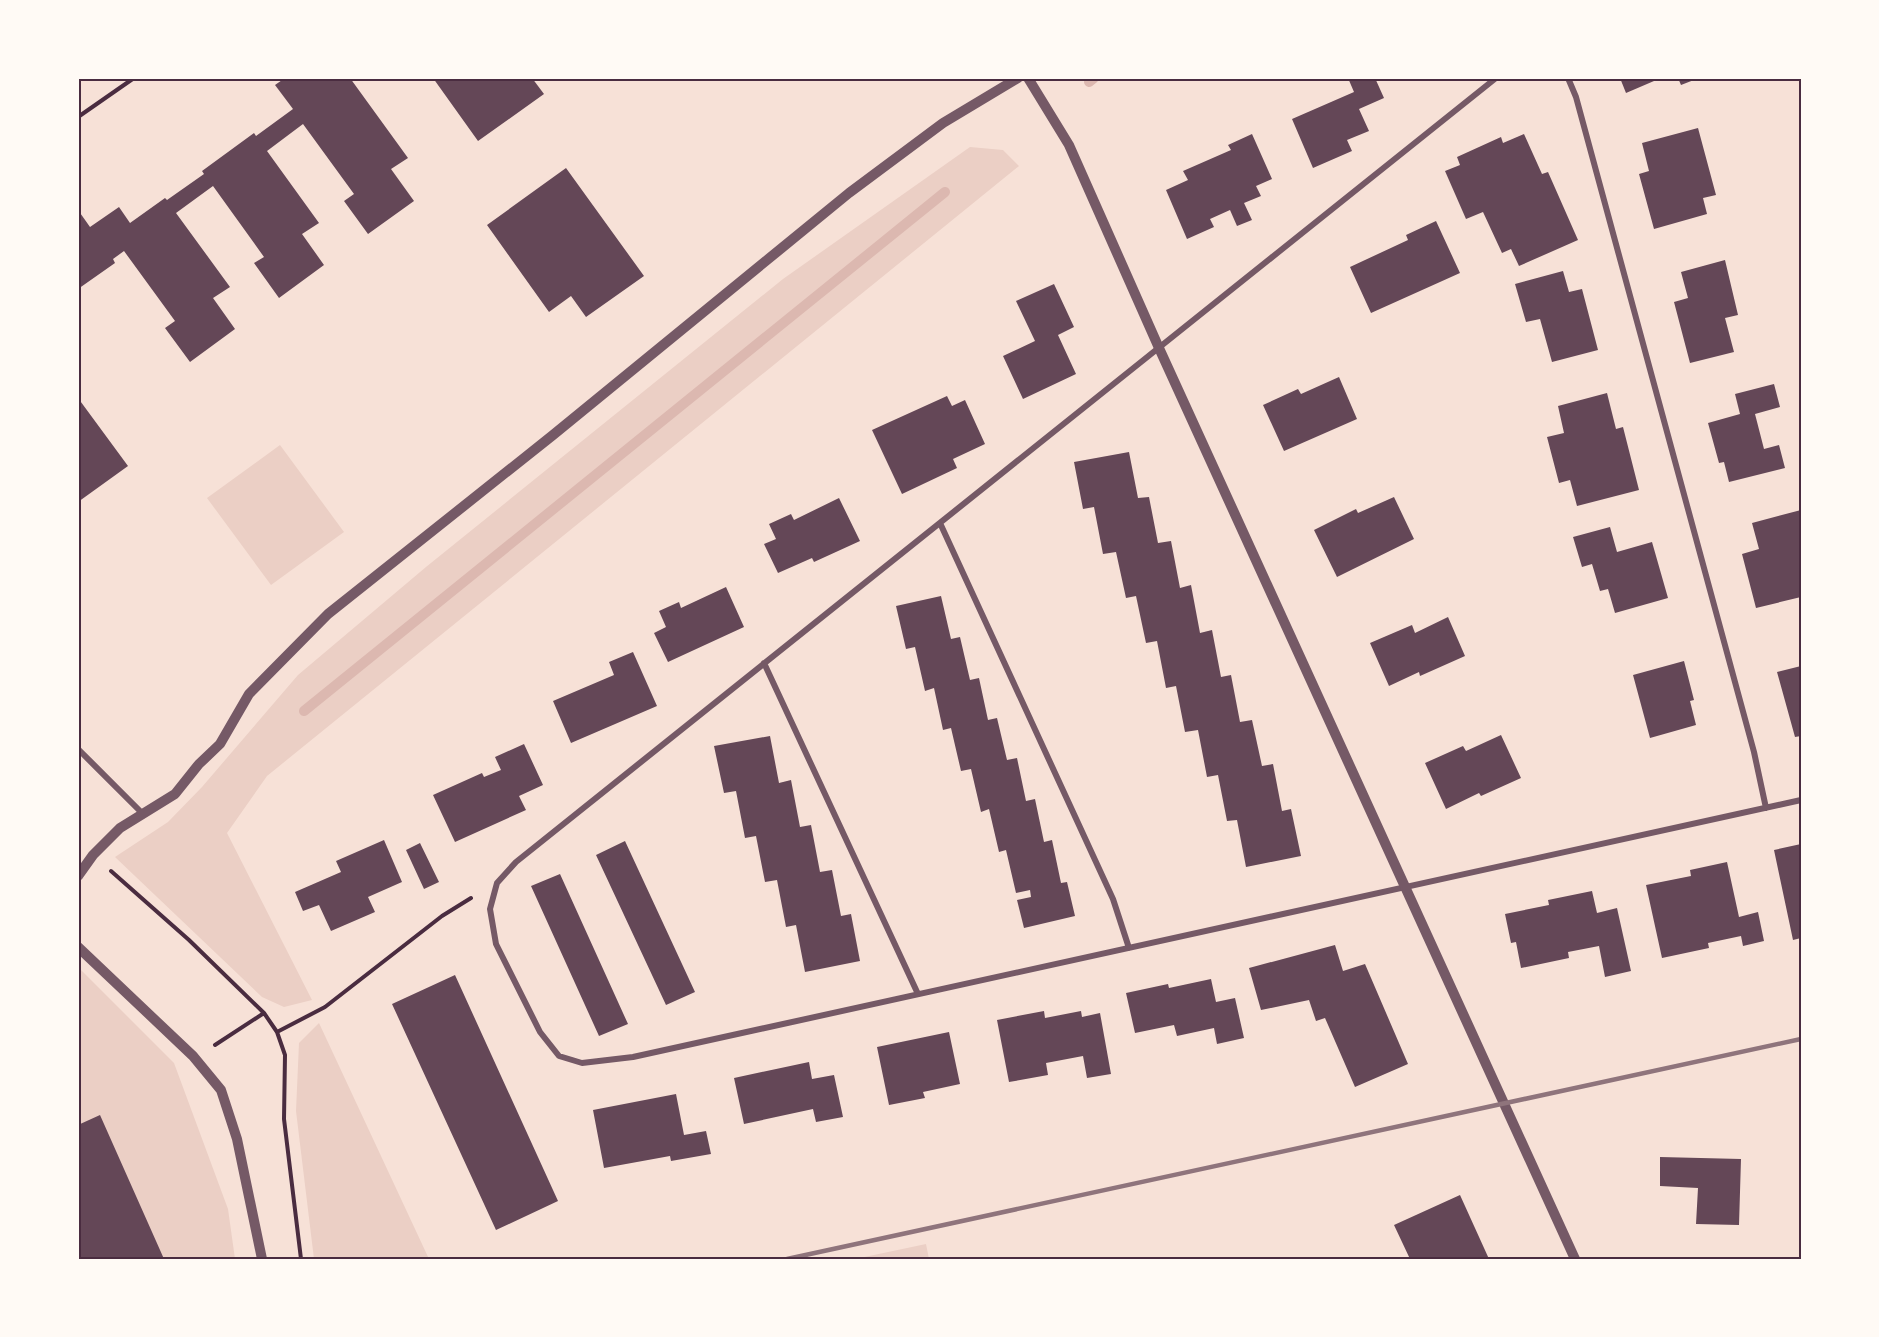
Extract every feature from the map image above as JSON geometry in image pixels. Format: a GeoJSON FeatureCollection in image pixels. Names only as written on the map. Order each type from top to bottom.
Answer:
{"type":"FeatureCollection","features":[{"type":"Feature","properties":{"kind":"street"},"geometry":{"type":"LineString","coordinates":[[78,876],[93,855],[120,828],[175,794],[199,764],[220,744],[249,694],[328,614],[849,193],[943,123],[1017,78]]}},
{"type":"Feature","properties":{"kind":"street"},"geometry":{"type":"LineString","coordinates":[[1028,78],[1069,145],[1159,348],[1575,1259]]}},
{"type":"Feature","properties":{"kind":"street"},"geometry":{"type":"LineString","coordinates":[[1496,78],[516,862],[496,883],[490,909],[496,944],[540,1032],[559,1056],[582,1063],[633,1057],[1801,800]]}},
{"type":"Feature","properties":{"kind":"street"},"geometry":{"type":"LineString","coordinates":[[1568,78],[1579,108],[1754,752],[1766,808]]}},
{"type":"Feature","properties":{"kind":"street"},"geometry":{"type":"LineString","coordinates":[[940,523],[1113,899],[1129,948]]}},
{"type":"Feature","properties":{"kind":"street"},"geometry":{"type":"LineString","coordinates":[[764,663],[918,994]]}},
{"type":"Feature","properties":{"kind":"street"},"geometry":{"type":"LineString","coordinates":[[78,749],[142,813]]}},
{"type":"Feature","properties":{"kind":"street"},"geometry":{"type":"LineString","coordinates":[[78,947],[198,1062],[221,1090],[237,1139],[262,1259]]}},
{"type":"Feature","properties":{"kind":"path"},"geometry":{"type":"LineString","coordinates":[[78,117],[134,78]]}},
{"type":"Feature","properties":{"kind":"path"},"geometry":{"type":"LineString","coordinates":[[93,855],[189,940],[264,1013],[277,1032],[285,1055],[284,1119],[301,1259]]}},
{"type":"Feature","properties":{"kind":"path"},"geometry":{"type":"LineString","coordinates":[[277,1032],[325,1007],[442,915],[496,883]]}},
{"type":"Feature","properties":{"kind":"path"},"geometry":{"type":"LineString","coordinates":[[198,1062],[216,1044],[264,1013]]}},
{"type":"Feature","properties":{"kind":"shaded area"},"geometry":{"type":"Polygon","coordinates":[[[970,147],[1003,150],[1019,166],[267,776],[227,833],[312,1000],[284,1007],[262,997],[115,857],[168,822],[202,787],[298,675],[426,567],[783,279],[970,147]]]}},
{"type":"Feature","properties":{"kind":"shaded area"},"geometry":{"type":"Polygon","coordinates":[[[280,445],[344,532],[271,585],[207,498],[280,445]]]}},
{"type":"Feature","properties":{"kind":"shaded area"},"geometry":{"type":"Polygon","coordinates":[[[78,967],[174,1063],[228,1209],[235,1259],[78,1259],[78,967]]]}},
{"type":"Feature","properties":{"kind":"shaded area"},"geometry":{"type":"Polygon","coordinates":[[[319,1023],[429,1259],[314,1259],[296,1111],[299,1043],[319,1023]]]}},
{"type":"Feature","properties":{"kind":"shaded area"},"geometry":{"type":"Polygon","coordinates":[[[926,1244],[929,1259],[855,1259],[926,1244]]]}},
{"type":"Feature","properties":{"kind":"building"},"geometry":{"type":"Polygon","coordinates":[[[285,78],[350,78],[408,158],[391,169],[414,201],[368,234],[344,201],[354,194],[303,124],[267,151],[319,223],[302,234],[324,265],[279,298],[254,263],[264,257],[213,186],[176,213],[230,287],[213,298],[235,329],[190,362],[165,328],[175,321],[124,251],[113,259],[115,263],[78,289],[78,210],[90,227],[119,207],[130,223],[165,198],[167,200],[204,174],[202,171],[254,133],[256,136],[293,109],[275,85],[285,78]]]}},
{"type":"Feature","properties":{"kind":"building"},"geometry":{"type":"Polygon","coordinates":[[[433,78],[532,78],[544,94],[478,141],[433,78]]]}},
{"type":"Feature","properties":{"kind":"building"},"geometry":{"type":"Polygon","coordinates":[[[1348,78],[1375,78],[1384,98],[1359,109],[1369,131],[1347,140],[1352,151],[1313,168],[1292,119],[1354,92],[1348,78]]]}},
{"type":"Feature","properties":{"kind":"building"},"geometry":{"type":"Polygon","coordinates":[[[1620,78],[1661,78],[1626,93],[1620,78]]]}},
{"type":"Feature","properties":{"kind":"building"},"geometry":{"type":"Polygon","coordinates":[[[1678,78],[1699,78],[1681,85],[1678,78]]]}},
{"type":"Feature","properties":{"kind":"building"},"geometry":{"type":"Polygon","coordinates":[[[1698,128],[1716,195],[1703,198],[1707,214],[1654,229],[1639,174],[1649,171],[1642,143],[1698,128]]]}},
{"type":"Feature","properties":{"kind":"building"},"geometry":{"type":"Polygon","coordinates":[[[1252,134],[1272,179],[1256,186],[1261,196],[1244,203],[1252,220],[1237,226],[1230,210],[1210,219],[1214,227],[1187,239],[1166,190],[1188,180],[1183,171],[1231,150],[1228,145],[1252,134]]]}},
{"type":"Feature","properties":{"kind":"building"},"geometry":{"type":"Polygon","coordinates":[[[1524,134],[1542,174],[1548,172],[1578,240],[1519,266],[1511,249],[1502,253],[1483,212],[1466,219],[1445,171],[1460,165],[1457,157],[1501,137],[1503,143],[1524,134]]]}},
{"type":"Feature","properties":{"kind":"building"},"geometry":{"type":"Polygon","coordinates":[[[566,168],[644,276],[586,317],[571,296],[549,312],[487,225],[566,168]]]}},
{"type":"Feature","properties":{"kind":"building"},"geometry":{"type":"Polygon","coordinates":[[[1436,221],[1460,273],[1371,313],[1350,267],[1408,240],[1406,235],[1436,221]]]}},
{"type":"Feature","properties":{"kind":"building"},"geometry":{"type":"Polygon","coordinates":[[[1725,260],[1738,315],[1725,318],[1734,352],[1690,363],[1674,302],[1688,298],[1681,272],[1725,260]]]}},
{"type":"Feature","properties":{"kind":"building"},"geometry":{"type":"Polygon","coordinates":[[[1563,271],[1569,292],[1582,289],[1598,350],[1552,362],[1540,319],[1526,322],[1515,284],[1563,271]]]}},
{"type":"Feature","properties":{"kind":"building"},"geometry":{"type":"Polygon","coordinates":[[[1054,284],[1074,327],[1058,335],[1076,374],[1023,399],[1003,356],[1035,341],[1016,301],[1054,284]]]}},
{"type":"Feature","properties":{"kind":"building"},"geometry":{"type":"Polygon","coordinates":[[[1339,377],[1357,419],[1284,451],[1263,405],[1298,389],[1301,394],[1339,377]]]}},
{"type":"Feature","properties":{"kind":"building"},"geometry":{"type":"Polygon","coordinates":[[[1774,384],[1780,407],[1755,414],[1764,449],[1779,445],[1785,468],[1729,482],[1724,462],[1719,463],[1708,423],[1740,414],[1735,394],[1774,384]]]}},
{"type":"Feature","properties":{"kind":"building"},"geometry":{"type":"Polygon","coordinates":[[[1607,393],[1616,429],[1623,427],[1639,490],[1577,506],[1570,480],[1559,483],[1547,437],[1564,433],[1558,406],[1607,393]]]}},
{"type":"Feature","properties":{"kind":"building"},"geometry":{"type":"Polygon","coordinates":[[[947,396],[952,406],[965,400],[985,444],[953,459],[957,468],[902,494],[872,430],[947,396]]]}},
{"type":"Feature","properties":{"kind":"building"},"geometry":{"type":"Polygon","coordinates":[[[78,398],[128,466],[78,502],[78,398]]]}},
{"type":"Feature","properties":{"kind":"building"},"geometry":{"type":"Polygon","coordinates":[[[1129,452],[1138,498],[1149,497],[1158,543],[1171,541],[1180,588],[1191,585],[1200,633],[1212,630],[1221,677],[1231,675],[1240,722],[1252,720],[1262,766],[1273,764],[1282,811],[1291,809],[1301,856],[1246,867],[1237,820],[1227,821],[1218,775],[1207,777],[1198,730],[1185,732],[1176,686],[1166,688],[1157,641],[1146,643],[1136,596],[1126,598],[1116,552],[1103,554],[1094,507],[1083,509],[1074,462],[1129,452]]]}},
{"type":"Feature","properties":{"kind":"building"},"geometry":{"type":"Polygon","coordinates":[[[1394,497],[1414,539],[1337,577],[1314,530],[1356,509],[1358,513],[1394,497]]]}},
{"type":"Feature","properties":{"kind":"building"},"geometry":{"type":"Polygon","coordinates":[[[839,498],[860,541],[814,562],[812,558],[778,573],[764,544],[776,539],[769,524],[791,514],[794,520],[839,498]]]}},
{"type":"Feature","properties":{"kind":"building"},"geometry":{"type":"Polygon","coordinates":[[[1801,510],[1801,597],[1756,608],[1742,554],[1759,549],[1752,523],[1801,510]]]}},
{"type":"Feature","properties":{"kind":"building"},"geometry":{"type":"Polygon","coordinates":[[[1610,527],[1617,552],[1652,542],[1668,598],[1615,613],[1608,589],[1600,591],[1592,564],[1582,567],[1573,537],[1610,527]]]}},
{"type":"Feature","properties":{"kind":"building"},"geometry":{"type":"Polygon","coordinates":[[[726,587],[744,627],[668,662],[654,633],[666,627],[659,611],[679,602],[681,608],[726,587]]]}},
{"type":"Feature","properties":{"kind":"building"},"geometry":{"type":"Polygon","coordinates":[[[941,596],[951,639],[960,637],[970,680],[979,678],[988,720],[997,718],[1007,760],[1017,758],[1026,801],[1035,799],[1044,842],[1052,840],[1061,883],[1067,882],[1075,916],[1024,928],[1017,900],[1031,897],[1030,890],[1016,893],[1006,850],[999,852],[989,809],[981,812],[971,769],[961,771],[951,728],[943,730],[934,688],[925,691],[915,647],[906,649],[896,606],[941,596]]]}},
{"type":"Feature","properties":{"kind":"building"},"geometry":{"type":"Polygon","coordinates":[[[1448,617],[1465,656],[1420,676],[1419,672],[1389,686],[1370,643],[1412,625],[1415,633],[1448,617]]]}},
{"type":"Feature","properties":{"kind":"building"},"geometry":{"type":"Polygon","coordinates":[[[633,652],[657,706],[571,743],[553,701],[614,675],[609,662],[633,652]]]}},
{"type":"Feature","properties":{"kind":"building"},"geometry":{"type":"Polygon","coordinates":[[[1684,661],[1694,700],[1690,701],[1696,725],[1650,738],[1633,675],[1684,661]]]}},
{"type":"Feature","properties":{"kind":"building"},"geometry":{"type":"Polygon","coordinates":[[[1801,666],[1801,736],[1795,737],[1777,672],[1801,666]]]}},
{"type":"Feature","properties":{"kind":"building"},"geometry":{"type":"Polygon","coordinates":[[[1501,735],[1521,778],[1481,796],[1479,793],[1446,809],[1425,763],[1463,746],[1466,751],[1501,735]]]}},
{"type":"Feature","properties":{"kind":"building"},"geometry":{"type":"Polygon","coordinates":[[[770,736],[779,783],[791,780],[800,827],[811,825],[820,872],[832,870],[841,916],[851,914],[860,961],[805,972],[796,925],[786,927],[777,880],[765,882],[756,836],[745,838],[736,791],[724,793],[714,746],[770,736]]]}},
{"type":"Feature","properties":{"kind":"building"},"geometry":{"type":"Polygon","coordinates":[[[524,744],[543,785],[519,796],[526,810],[455,842],[433,795],[482,773],[484,777],[501,770],[495,757],[524,744]]]}},
{"type":"Feature","properties":{"kind":"building"},"geometry":{"type":"Polygon","coordinates":[[[384,840],[402,882],[368,897],[375,912],[331,931],[319,905],[303,911],[295,892],[341,872],[336,861],[384,840]]]}},
{"type":"Feature","properties":{"kind":"building"},"geometry":{"type":"Polygon","coordinates":[[[625,841],[695,992],[666,1005],[596,855],[625,841]]]}},
{"type":"Feature","properties":{"kind":"building"},"geometry":{"type":"Polygon","coordinates":[[[420,843],[439,882],[424,889],[406,850],[420,843]]]}},
{"type":"Feature","properties":{"kind":"building"},"geometry":{"type":"Polygon","coordinates":[[[1801,844],[1801,938],[1793,940],[1774,850],[1801,844]]]}},
{"type":"Feature","properties":{"kind":"building"},"geometry":{"type":"Polygon","coordinates":[[[1727,862],[1739,917],[1758,912],[1764,941],[1743,946],[1741,936],[1708,943],[1709,948],[1662,958],[1646,885],[1691,876],[1690,870],[1727,862]]]}},
{"type":"Feature","properties":{"kind":"building"},"geometry":{"type":"Polygon","coordinates":[[[560,874],[628,1024],[599,1036],[531,886],[560,874]]]}},
{"type":"Feature","properties":{"kind":"building"},"geometry":{"type":"Polygon","coordinates":[[[1592,891],[1597,913],[1617,908],[1631,971],[1605,977],[1599,946],[1568,952],[1569,958],[1521,968],[1516,942],[1511,943],[1505,914],[1549,905],[1548,900],[1592,891]]]}},
{"type":"Feature","properties":{"kind":"building"},"geometry":{"type":"Polygon","coordinates":[[[1335,945],[1343,971],[1365,964],[1408,1064],[1355,1087],[1325,1018],[1316,1021],[1309,1000],[1261,1010],[1249,968],[1335,945]]]}},
{"type":"Feature","properties":{"kind":"building"},"geometry":{"type":"Polygon","coordinates":[[[455,975],[558,1201],[496,1230],[392,1004],[455,975]]]}},
{"type":"Feature","properties":{"kind":"building"},"geometry":{"type":"Polygon","coordinates":[[[1211,979],[1216,1002],[1235,998],[1244,1038],[1217,1044],[1214,1028],[1177,1036],[1174,1025],[1135,1033],[1126,993],[1168,984],[1169,988],[1211,979]]]}},
{"type":"Feature","properties":{"kind":"building"},"geometry":{"type":"Polygon","coordinates":[[[1044,1011],[1045,1018],[1081,1011],[1082,1017],[1100,1013],[1111,1074],[1087,1078],[1083,1056],[1046,1063],[1048,1075],[1009,1082],[997,1020],[1044,1011]]]}},
{"type":"Feature","properties":{"kind":"building"},"geometry":{"type":"Polygon","coordinates":[[[949,1032],[960,1084],[923,1092],[925,1098],[889,1105],[877,1047],[949,1032]]]}},
{"type":"Feature","properties":{"kind":"building"},"geometry":{"type":"Polygon","coordinates":[[[809,1062],[812,1079],[834,1075],[843,1117],[816,1122],[813,1109],[744,1124],[734,1078],[809,1062]]]}},
{"type":"Feature","properties":{"kind":"building"},"geometry":{"type":"Polygon","coordinates":[[[676,1094],[684,1135],[706,1131],[711,1154],[671,1161],[670,1156],[604,1168],[593,1110],[676,1094]]]}},
{"type":"Feature","properties":{"kind":"building"},"geometry":{"type":"Polygon","coordinates":[[[100,1115],[164,1259],[78,1259],[78,1125],[100,1115]]]}},
{"type":"Feature","properties":{"kind":"building"},"geometry":{"type":"Polygon","coordinates":[[[1660,1157],[1741,1159],[1739,1225],[1696,1224],[1698,1188],[1660,1186],[1660,1157]]]}},
{"type":"Feature","properties":{"kind":"building"},"geometry":{"type":"Polygon","coordinates":[[[1460,1195],[1489,1259],[1410,1259],[1394,1225],[1460,1195]]]}},
{"type":"Feature","properties":{"kind":"waterway"},"geometry":{"type":"LineString","coordinates":[[1089,82],[1094,78]]}},
{"type":"Feature","properties":{"kind":"waterway"},"geometry":{"type":"LineString","coordinates":[[304,711],[945,192]]}},
{"type":"Feature","properties":{"kind":"railway"},"geometry":{"type":"LineString","coordinates":[[787,1259],[1801,1039]]}}]}
